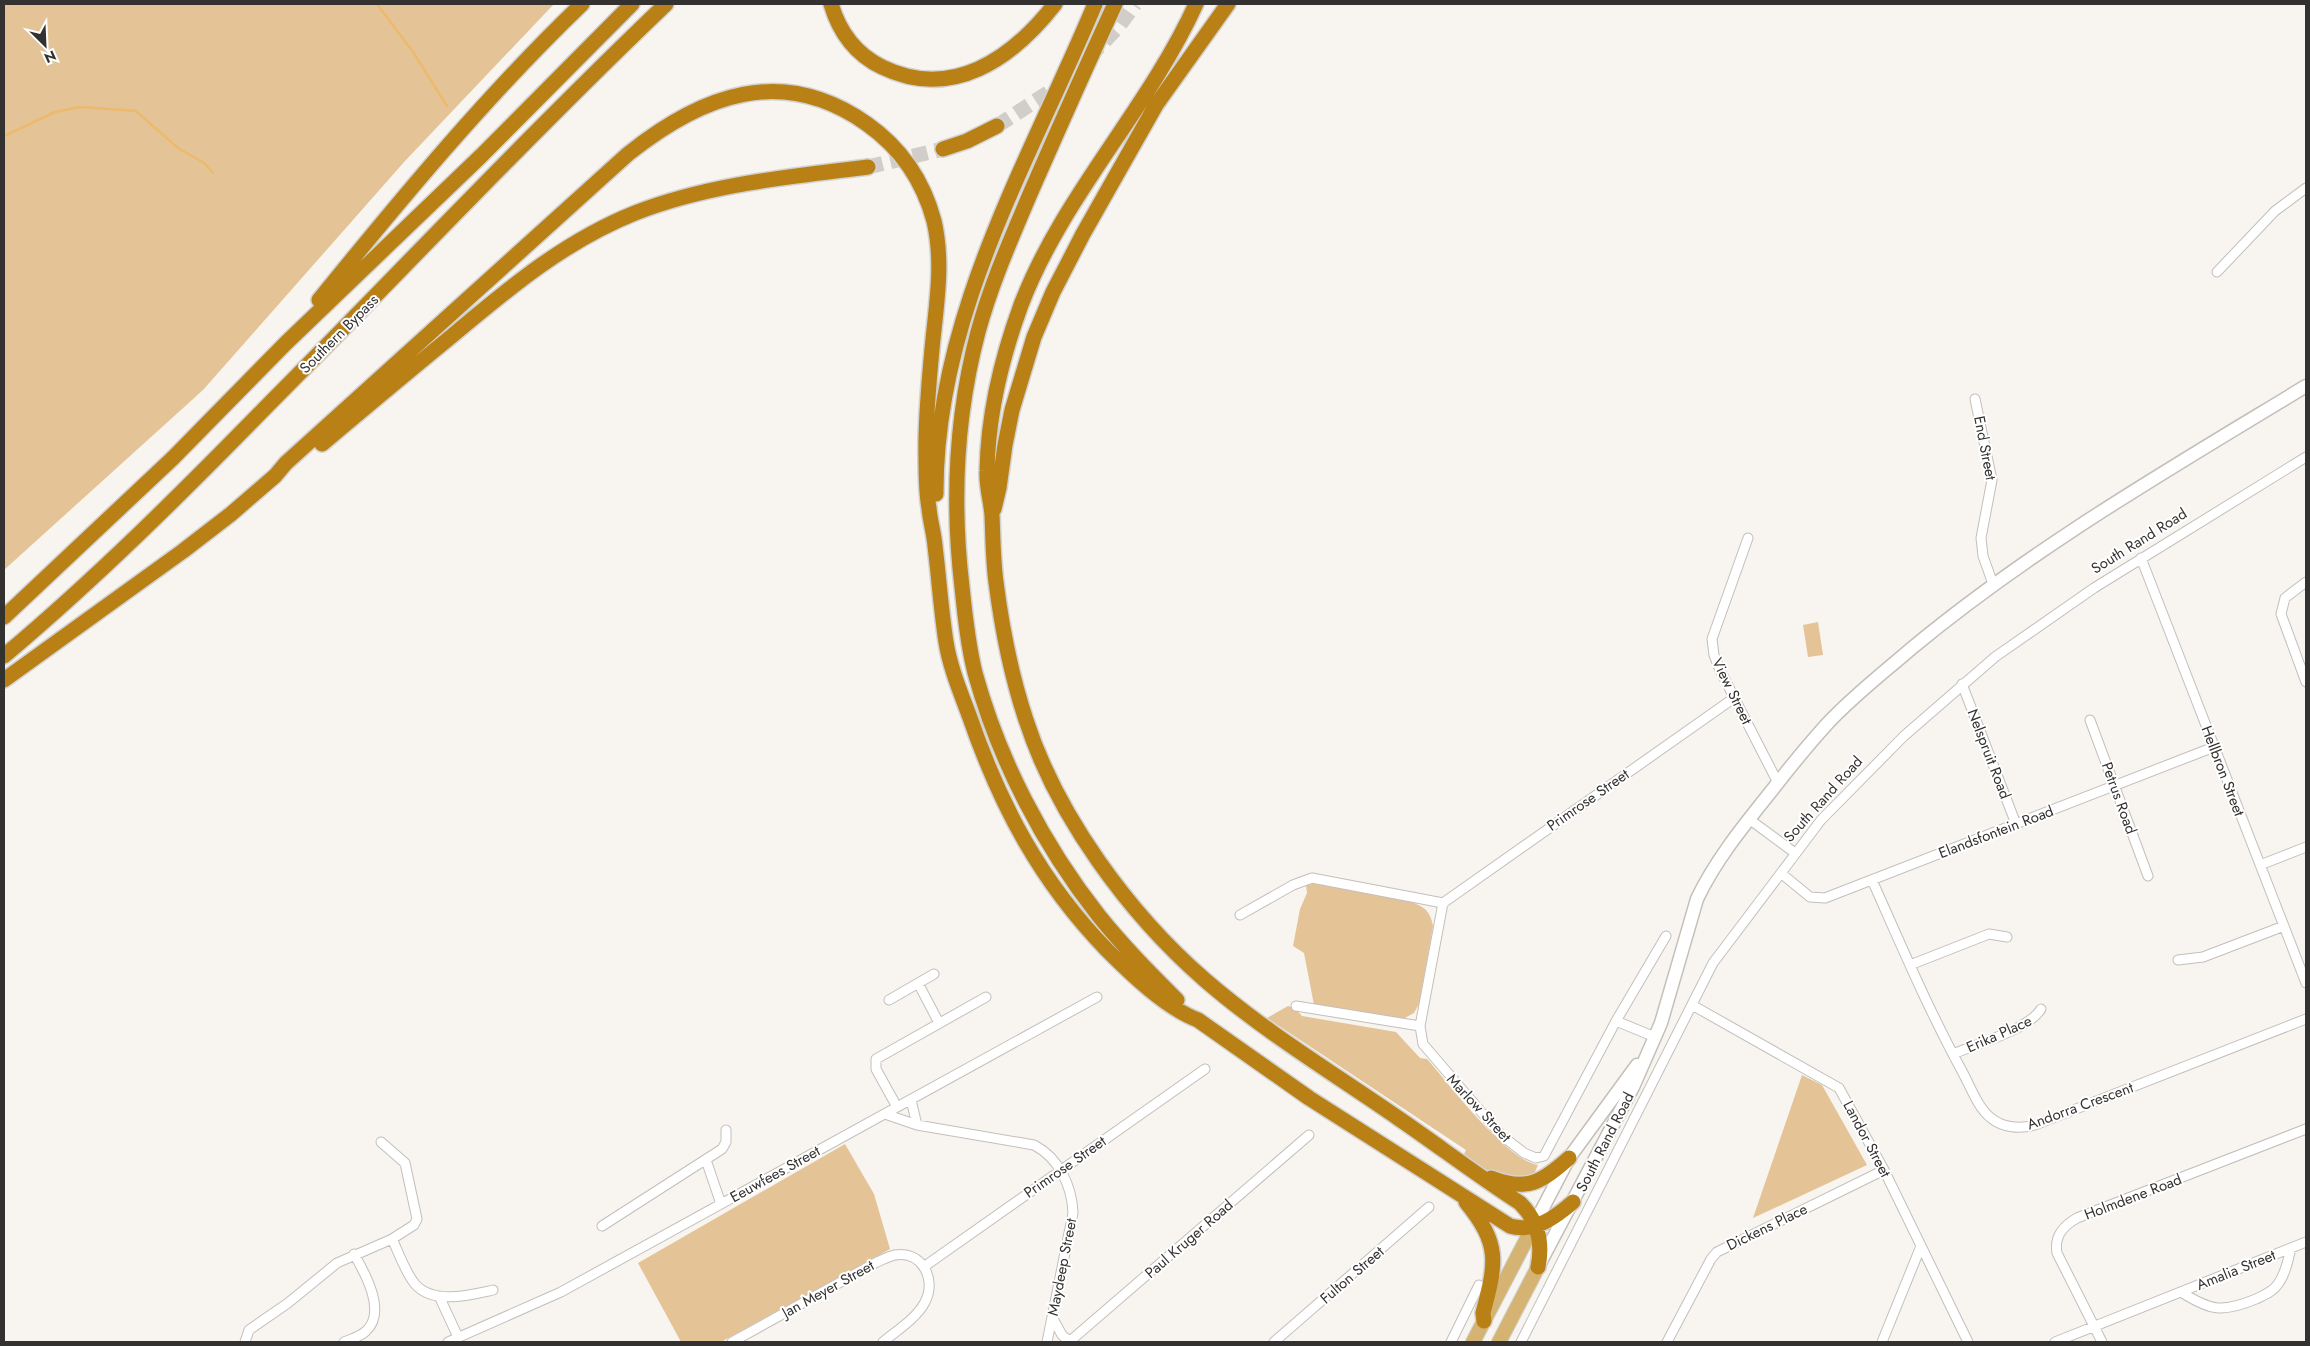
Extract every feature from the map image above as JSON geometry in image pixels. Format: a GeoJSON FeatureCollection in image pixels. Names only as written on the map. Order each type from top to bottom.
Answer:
{"type":"FeatureCollection","features":[{"type":"Feature","properties":{"kind":"highway"},"geometry":{"type":"LineString","coordinates":[[278,351],[373,234],[491,99],[552,33],[582,4]]}},
{"type":"Feature","properties":{"kind":"highway","name":"Southern Bypass"},"geometry":{"type":"LineString","coordinates":[[4,617],[166,465],[278,351],[481,156],[632,4]]}},
{"type":"Feature","properties":{"kind":"highway","name":"Southern Bypass"},"geometry":{"type":"LineString","coordinates":[[4,656],[110,562],[194,480],[595,72],[666,4]]}},
{"type":"Feature","properties":{"kind":"highway"},"geometry":{"type":"LineString","coordinates":[[831,4],[844,34],[862,55],[874,63],[902,75],[933,80],[965,74],[996,60],[1013,49],[1054,4]]}},
{"type":"Feature","properties":{"kind":"highway"},"geometry":{"type":"LineString","coordinates":[[933,528],[944,404],[974,285],[1019,170],[1095,4]]}},
{"type":"Feature","properties":{"kind":"highway"},"geometry":{"type":"LineString","coordinates":[[1115,4],[1010,240],[978,332],[964,402],[958,451],[956,501],[958,558],[967,638],[976,675],[1010,770],[1032,815],[1098,915],[1133,955],[1198,1020]]}},
{"type":"Feature","properties":{"kind":"highway"},"geometry":{"type":"LineString","coordinates":[[1196,4],[1186,27],[1058,226],[1022,304],[1008,344],[993,413],[986,474],[992,515],[993,555],[1011,671],[1027,723],[1045,766],[1091,851],[1156,932],[1203,978],[1276,1036],[1520,1203],[1530,1215],[1541,1245],[1538,1267]]}},
{"type":"Feature","properties":{"kind":"highway"},"geometry":{"type":"LineString","coordinates":[[992,515],[999,488],[1012,410],[1034,337],[1053,292],[1083,234],[1156,105],[1228,4]]}},
{"type":"Feature","properties":{"kind":"highway"},"geometry":{"type":"LineString","coordinates":[[4,680],[183,551],[231,514],[628,154],[654,134],[694,110],[723,98],[766,91],[808,95],[830,102],[848,110],[884,136],[908,162],[929,203],[938,241],[939,279],[929,391],[926,454],[927,497],[933,528],[946,644],[993,781],[1014,823],[1048,881],[1085,927],[1123,966],[1170,1004],[1198,1020],[1309,1098],[1510,1226],[1519,1228],[1550,1220],[1573,1202]]}},
{"type":"Feature","properties":{"kind":"highway"},"geometry":{"type":"LineString","coordinates":[[943,149],[967,141],[997,126]]}},
{"type":"Feature","properties":{"kind":"highway"},"geometry":{"type":"LineString","coordinates":[[281,470],[290,467],[318,448],[499,297],[548,259],[593,233],[634,214],[712,189],[868,167]]}},
{"type":"Feature","properties":{"kind":"highway"},"geometry":{"type":"LineString","coordinates":[[1473,1171],[1503,1183],[1525,1185],[1546,1177],[1569,1158]]}},
{"type":"Feature","properties":{"kind":"highway"},"geometry":{"type":"LineString","coordinates":[[1459,1193],[1482,1223],[1491,1244],[1494,1270],[1483,1313],[1484,1321]]}},
{"type":"Feature","properties":{"kind":"main road","name":"South Rand Road"},"geometry":{"type":"LineString","coordinates":[[1499,1342],[1633,1087],[1655,1037],[1672,991],[1697,900],[1713,868],[1749,819],[1827,724],[1857,695],[1940,625],[1993,584],[2082,524],[2306,386]]}},
{"type":"Feature","properties":{"kind":"main road","name":"South Rand Road"},"geometry":{"type":"LineString","coordinates":[[1473,1342],[1569,1158],[1648,1051]]}},
{"type":"Feature","properties":{"kind":"street"},"geometry":{"type":"LineString","coordinates":[[2217,272],[2276,211],[2306,188]]}},
{"type":"Feature","properties":{"kind":"street","name":"End Street"},"geometry":{"type":"LineString","coordinates":[[1975,399],[1992,480],[1981,538],[1983,556],[1993,584]]}},
{"type":"Feature","properties":{"kind":"street","name":"South Rand Road"},"geometry":{"type":"LineString","coordinates":[[1521,1342],[1720,952],[1782,874],[1812,830],[1904,736],[1962,684],[2046,619],[2141,558],[2306,457]]}},
{"type":"Feature","properties":{"kind":"street","name":"View Street"},"geometry":{"type":"LineString","coordinates":[[1748,538],[1712,644],[1715,660],[1778,783]]}},
{"type":"Feature","properties":{"kind":"street","name":"Hellbron Street"},"geometry":{"type":"LineString","coordinates":[[2141,558],[2306,983]]}},
{"type":"Feature","properties":{"kind":"street"},"geometry":{"type":"LineString","coordinates":[[2306,582],[2291,592],[2284,600],[2281,618],[2306,682]]}},
{"type":"Feature","properties":{"kind":"street","name":"Nelspruit Road"},"geometry":{"type":"LineString","coordinates":[[1962,684],[2016,824]]}},
{"type":"Feature","properties":{"kind":"street","name":"Primrose Street"},"geometry":{"type":"LineString","coordinates":[[1443,903],[1734,698]]}},
{"type":"Feature","properties":{"kind":"street","name":"Petrus Road"},"geometry":{"type":"LineString","coordinates":[[2090,720],[2148,876]]}},
{"type":"Feature","properties":{"kind":"street","name":"Elandsfontein Road"},"geometry":{"type":"LineString","coordinates":[[1782,874],[1810,897],[1820,900],[2214,747]]}},
{"type":"Feature","properties":{"kind":"street"},"geometry":{"type":"LineString","coordinates":[[1749,819],[1795,853]]}},
{"type":"Feature","properties":{"kind":"street"},"geometry":{"type":"LineString","coordinates":[[2260,865],[2306,847]]}},
{"type":"Feature","properties":{"kind":"street"},"geometry":{"type":"LineString","coordinates":[[1240,916],[1293,885],[1312,878],[1401,893],[1443,903],[1420,1026],[1296,1006]]}},
{"type":"Feature","properties":{"kind":"street","name":"Andorra Crescent"},"geometry":{"type":"LineString","coordinates":[[1872,880],[1953,1054],[1986,1113],[2002,1124],[2027,1127],[2306,1019]]}},
{"type":"Feature","properties":{"kind":"street"},"geometry":{"type":"LineString","coordinates":[[2178,960],[2203,957],[2284,926]]}},
{"type":"Feature","properties":{"kind":"street"},"geometry":{"type":"LineString","coordinates":[[1910,965],[1990,934],[2007,937]]}},
{"type":"Feature","properties":{"kind":"street"},"geometry":{"type":"LineString","coordinates":[[1655,1037],[1616,1021],[1666,936]]}},
{"type":"Feature","properties":{"kind":"street"},"geometry":{"type":"LineString","coordinates":[[889,1000],[934,974]]}},
{"type":"Feature","properties":{"kind":"street"},"geometry":{"type":"LineString","coordinates":[[918,984],[939,1023]]}},
{"type":"Feature","properties":{"kind":"street"},"geometry":{"type":"LineString","coordinates":[[897,1107],[876,1069],[876,1059],[986,997]]}},
{"type":"Feature","properties":{"kind":"street","name":"Eeuwfees Street"},"geometry":{"type":"LineString","coordinates":[[448,1342],[562,1292],[1097,997]]}},
{"type":"Feature","properties":{"kind":"street","name":"Landor Street"},"geometry":{"type":"LineString","coordinates":[[1692,1005],[1839,1088],[1884,1170],[1968,1342]]}},
{"type":"Feature","properties":{"kind":"street","name":"Erika Place"},"geometry":{"type":"LineString","coordinates":[[1953,1054],[2025,1024],[2042,1010]]}},
{"type":"Feature","properties":{"kind":"street","name":"Marlow Street"},"geometry":{"type":"LineString","coordinates":[[1420,1026],[1426,1050],[1501,1135],[1524,1153],[1540,1158],[1547,1154],[1616,1021]]}},
{"type":"Feature","properties":{"kind":"street","name":"Primrose Street"},"geometry":{"type":"LineString","coordinates":[[924,1266],[1205,1069]]}},
{"type":"Feature","properties":{"kind":"street"},"geometry":{"type":"LineString","coordinates":[[911,1100],[917,1124]]}},
{"type":"Feature","properties":{"kind":"street","name":"Maydeep Street"},"geometry":{"type":"LineString","coordinates":[[885,1114],[917,1124],[1034,1145],[1049,1154],[1071,1193],[1073,1213],[1047,1342]]}},
{"type":"Feature","properties":{"kind":"street","name":"Holmdene Road"},"geometry":{"type":"LineString","coordinates":[[2094,1327],[2056,1253],[2058,1237],[2064,1227],[2077,1218],[2306,1129]]}},
{"type":"Feature","properties":{"kind":"street"},"geometry":{"type":"LineString","coordinates":[[602,1226],[725,1146],[726,1130]]}},
{"type":"Feature","properties":{"kind":"street","name":"Paul Kruger Road"},"geometry":{"type":"LineString","coordinates":[[1069,1342],[1309,1135]]}},
{"type":"Feature","properties":{"kind":"street"},"geometry":{"type":"LineString","coordinates":[[245,1342],[247,1334],[254,1326],[288,1303],[337,1263],[392,1239],[414,1225],[417,1219],[405,1163],[381,1142]]}},
{"type":"Feature","properties":{"kind":"street"},"geometry":{"type":"LineString","coordinates":[[706,1160],[721,1204]]}},
{"type":"Feature","properties":{"kind":"street","name":"Dickens Place"},"geometry":{"type":"LineString","coordinates":[[1667,1342],[1711,1259],[1717,1252],[1884,1170]]}},
{"type":"Feature","properties":{"kind":"street","name":"Fulton Street"},"geometry":{"type":"LineString","coordinates":[[1274,1342],[1429,1207]]}},
{"type":"Feature","properties":{"kind":"street"},"geometry":{"type":"LineString","coordinates":[[392,1239],[414,1283],[429,1294],[439,1296],[475,1294],[493,1290]]}},
{"type":"Feature","properties":{"kind":"street","name":"Amalia Street"},"geometry":{"type":"LineString","coordinates":[[2055,1342],[2306,1242]]}},
{"type":"Feature","properties":{"kind":"street"},"geometry":{"type":"LineString","coordinates":[[1882,1342],[1921,1246]]}},
{"type":"Feature","properties":{"kind":"street","name":"Amalia Street"},"geometry":{"type":"LineString","coordinates":[[2181,1292],[2211,1308],[2224,1309],[2243,1304],[2275,1289],[2283,1276],[2291,1248]]}},
{"type":"Feature","properties":{"kind":"street"},"geometry":{"type":"LineString","coordinates":[[344,1342],[367,1331],[373,1319],[372,1289],[354,1254]]}},
{"type":"Feature","properties":{"kind":"street","name":"Jan Meyer Street"},"geometry":{"type":"LineString","coordinates":[[732,1342],[847,1278],[896,1254],[919,1260],[924,1266]]}},
{"type":"Feature","properties":{"kind":"street"},"geometry":{"type":"LineString","coordinates":[[883,1342],[919,1311],[926,1301],[929,1278],[924,1266]]}},
{"type":"Feature","properties":{"kind":"street"},"geometry":{"type":"LineString","coordinates":[[1451,1342],[1479,1285]]}},
{"type":"Feature","properties":{"kind":"street"},"geometry":{"type":"LineString","coordinates":[[439,1296],[458,1337]]}},
{"type":"Feature","properties":{"kind":"street"},"geometry":{"type":"LineString","coordinates":[[1052,1317],[1062,1335],[1069,1342]]}},
{"type":"Feature","properties":{"kind":"street"},"geometry":{"type":"LineString","coordinates":[[2094,1327],[2102,1342]]}},
{"type":"Feature","properties":{"kind":"shaded area"},"geometry":{"type":"Polygon","coordinates":[[[4,4],[554,4],[405,161],[203,390],[4,570],[4,4]]]}},
{"type":"Feature","properties":{"kind":"shaded area"},"geometry":{"type":"Polygon","coordinates":[[[1818,622],[1823,655],[1808,657],[1803,625],[1818,622]]]}},
{"type":"Feature","properties":{"kind":"shaded area"},"geometry":{"type":"Polygon","coordinates":[[[1306,885],[1354,888],[1388,895],[1404,899],[1427,911],[1433,926],[1419,1004],[1414,1013],[1403,1019],[1314,1005],[1304,953],[1293,946],[1300,909],[1307,893],[1306,885]]]}},
{"type":"Feature","properties":{"kind":"shaded area"},"geometry":{"type":"Polygon","coordinates":[[[1288,1006],[1295,1008],[1302,1016],[1396,1032],[1420,1058],[1427,1059],[1495,1136],[1525,1160],[1538,1165],[1531,1181],[1502,1177],[1481,1168],[1464,1154],[1466,1150],[1267,1018],[1288,1006]]]}},
{"type":"Feature","properties":{"kind":"shaded area"},"geometry":{"type":"Polygon","coordinates":[[[1802,1075],[1822,1085],[1867,1165],[1753,1218],[1802,1075]]]}},
{"type":"Feature","properties":{"kind":"shaded area"},"geometry":{"type":"Polygon","coordinates":[[[845,1144],[874,1194],[890,1249],[721,1342],[681,1342],[638,1263],[845,1144]]]}},
{"type":"Feature","properties":{"kind":"waterway"},"geometry":{"type":"LineString","coordinates":[[377,4],[413,52],[447,106]]}},
{"type":"Feature","properties":{"kind":"waterway"},"geometry":{"type":"LineString","coordinates":[[4,136],[55,112],[80,107],[136,111],[178,148],[204,163],[213,173]]}},
{"type":"Feature","properties":{"kind":"tunnel"},"geometry":{"type":"LineString","coordinates":[[997,126],[1066,81],[1119,26],[1135,4]]}},
{"type":"Feature","properties":{"kind":"tunnel"},"geometry":{"type":"LineString","coordinates":[[868,167],[943,149]]}}]}
